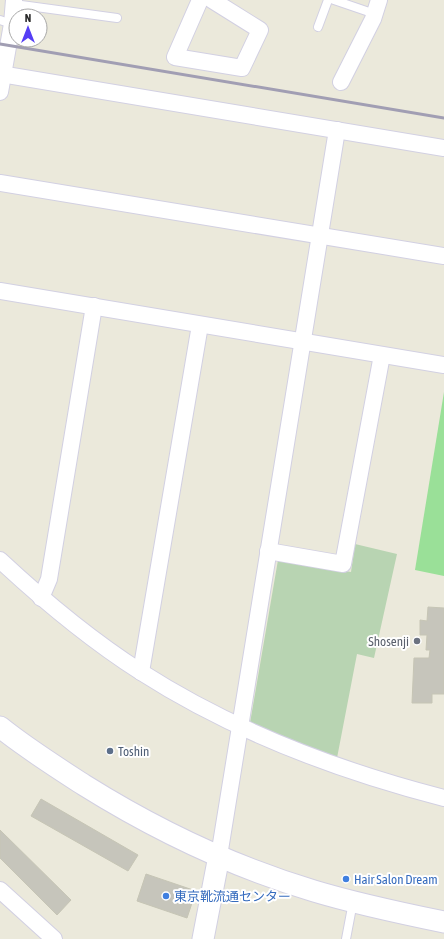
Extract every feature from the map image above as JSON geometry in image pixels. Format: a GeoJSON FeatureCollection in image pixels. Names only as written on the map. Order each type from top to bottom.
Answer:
{"type":"FeatureCollection","features":[{"type":"Feature","properties":{"kind":"street"},"geometry":{"type":"LineString","coordinates":[[200,0],[174,57],[242,68],[260,30],[212,0]]}},
{"type":"Feature","properties":{"kind":"street"},"geometry":{"type":"LineString","coordinates":[[0,92],[6,22],[14,2]]}},
{"type":"Feature","properties":{"kind":"street"},"geometry":{"type":"LineString","coordinates":[[341,82],[377,7]]}},
{"type":"Feature","properties":{"kind":"street"},"geometry":{"type":"LineString","coordinates":[[2,74],[444,148]]}},
{"type":"Feature","properties":{"kind":"street"},"geometry":{"type":"LineString","coordinates":[[204,939],[219,856],[337,130]]}},
{"type":"Feature","properties":{"kind":"street"},"geometry":{"type":"LineString","coordinates":[[0,182],[444,256]]}},
{"type":"Feature","properties":{"kind":"street"},"geometry":{"type":"LineString","coordinates":[[0,291],[444,365]]}},
{"type":"Feature","properties":{"kind":"street"},"geometry":{"type":"LineString","coordinates":[[41,598],[49,579],[94,306]]}},
{"type":"Feature","properties":{"kind":"street"},"geometry":{"type":"LineString","coordinates":[[141,672],[200,325]]}},
{"type":"Feature","properties":{"kind":"street"},"geometry":{"type":"LineString","coordinates":[[268,551],[343,564],[382,355]]}},
{"type":"Feature","properties":{"kind":"street"},"geometry":{"type":"LineString","coordinates":[[0,560],[41,598],[141,672],[239,727],[324,760],[444,798]]}},
{"type":"Feature","properties":{"kind":"street"},"geometry":{"type":"LineString","coordinates":[[0,726],[62,771],[103,797],[155,826],[219,856],[265,875],[353,902],[444,922]]}},
{"type":"Feature","properties":{"kind":"street"},"geometry":{"type":"LineString","coordinates":[[0,890],[54,939]]}},
{"type":"Feature","properties":{"kind":"lane"},"geometry":{"type":"LineString","coordinates":[[318,27],[328,0]]}},
{"type":"Feature","properties":{"kind":"lane"},"geometry":{"type":"LineString","coordinates":[[334,0],[377,7]]}},
{"type":"Feature","properties":{"kind":"lane"},"geometry":{"type":"LineString","coordinates":[[14,2],[117,18]]}},
{"type":"Feature","properties":{"kind":"lane"},"geometry":{"type":"LineString","coordinates":[[346,939],[353,902]]}},
{"type":"Feature","properties":{"kind":"green space"},"geometry":{"type":"Polygon","coordinates":[[[444,392],[444,576],[415,570],[444,392]]]}},
{"type":"Feature","properties":{"kind":"green space"},"geometry":{"type":"Polygon","coordinates":[[[355,544],[397,554],[374,658],[357,654],[337,758],[250,723],[278,560],[351,572],[355,544]]]}},
{"type":"Feature","properties":{"kind":"building"},"geometry":{"type":"Polygon","coordinates":[[[428,607],[444,608],[444,694],[432,694],[432,703],[412,703],[414,658],[429,658],[430,650],[426,650],[427,635],[420,635],[420,620],[427,621],[428,607]]]}},
{"type":"Feature","properties":{"kind":"building"},"geometry":{"type":"Polygon","coordinates":[[[41,799],[138,855],[128,871],[31,816],[41,799]]]}},
{"type":"Feature","properties":{"kind":"building"},"geometry":{"type":"Polygon","coordinates":[[[0,830],[71,900],[57,915],[0,858],[0,830]]]}},
{"type":"Feature","properties":{"kind":"building","name":"東京靴流通センター"},"geometry":{"type":"Polygon","coordinates":[[[146,874],[196,891],[187,918],[137,901],[146,874]]]}},
{"type":"Feature","properties":{"kind":"railway"},"geometry":{"type":"LineString","coordinates":[[0,44],[444,118]]}},
{"type":"Feature","properties":{"kind":"place","name":"Shosenji"},"geometry":{"type":"Point","coordinates":[417,641]}},
{"type":"Feature","properties":{"kind":"place","name":"Toshin"},"geometry":{"type":"Point","coordinates":[110,751]}},
{"type":"Feature","properties":{"kind":"place","name":"Hair Salon Dream"},"geometry":{"type":"Point","coordinates":[346,879]}},
{"type":"Feature","properties":{"kind":"place","name":"東京靴流通センター"},"geometry":{"type":"Point","coordinates":[166,896]}}]}
